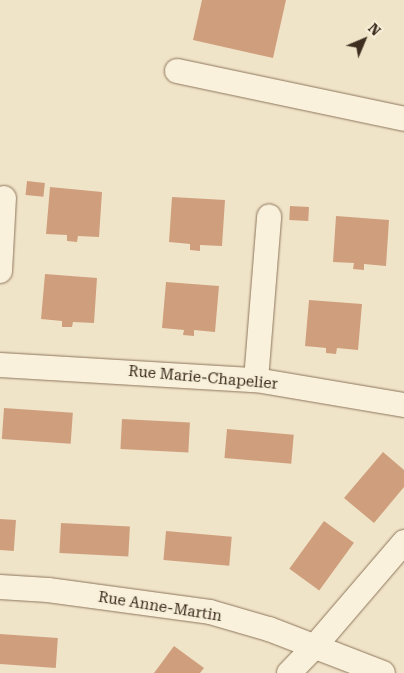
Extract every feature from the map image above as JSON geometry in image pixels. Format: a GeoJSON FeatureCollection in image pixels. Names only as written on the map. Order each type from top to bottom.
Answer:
{"type":"FeatureCollection","features":[{"type":"Feature","properties":{"kind":"street"},"geometry":{"type":"LineString","coordinates":[[177,71],[404,119]]}},
{"type":"Feature","properties":{"kind":"street"},"geometry":{"type":"LineString","coordinates":[[0,271],[4,198]]}},
{"type":"Feature","properties":{"kind":"street"},"geometry":{"type":"LineString","coordinates":[[256,380],[269,217]]}},
{"type":"Feature","properties":{"kind":"street","name":"Rue Marie-Chapelier"},"geometry":{"type":"LineString","coordinates":[[0,364],[256,380],[404,405]]}},
{"type":"Feature","properties":{"kind":"street"},"geometry":{"type":"LineString","coordinates":[[289,673],[315,646],[404,542]]}},
{"type":"Feature","properties":{"kind":"street","name":"Rue Anne-Martin"},"geometry":{"type":"LineString","coordinates":[[0,587],[48,590],[210,612],[269,628],[383,673]]}},
{"type":"Feature","properties":{"kind":"building"},"geometry":{"type":"Polygon","coordinates":[[[202,0],[286,0],[273,58],[193,40],[202,0]]]}},
{"type":"Feature","properties":{"kind":"building"},"geometry":{"type":"Polygon","coordinates":[[[27,181],[45,183],[43,197],[26,195],[27,181]]]}},
{"type":"Feature","properties":{"kind":"building"},"geometry":{"type":"Polygon","coordinates":[[[50,187],[102,192],[99,237],[78,236],[77,242],[67,241],[67,235],[46,234],[50,187]]]}},
{"type":"Feature","properties":{"kind":"building"},"geometry":{"type":"Polygon","coordinates":[[[172,197],[225,200],[222,246],[200,245],[200,251],[190,250],[190,244],[169,242],[172,197]]]}},
{"type":"Feature","properties":{"kind":"building"},"geometry":{"type":"Polygon","coordinates":[[[290,206],[309,207],[308,221],[289,220],[290,206]]]}},
{"type":"Feature","properties":{"kind":"building"},"geometry":{"type":"Polygon","coordinates":[[[336,216],[389,220],[386,266],[364,264],[364,270],[353,269],[354,263],[333,262],[336,216]]]}},
{"type":"Feature","properties":{"kind":"building"},"geometry":{"type":"Polygon","coordinates":[[[45,274],[97,278],[94,323],[73,322],[72,327],[62,327],[62,321],[41,319],[45,274]]]}},
{"type":"Feature","properties":{"kind":"building"},"geometry":{"type":"Polygon","coordinates":[[[166,282],[219,286],[215,332],[194,330],[194,336],[183,335],[184,330],[162,328],[166,282]]]}},
{"type":"Feature","properties":{"kind":"building"},"geometry":{"type":"Polygon","coordinates":[[[309,300],[362,304],[358,350],[337,348],[336,354],[326,353],[326,348],[305,346],[309,300]]]}},
{"type":"Feature","properties":{"kind":"building"},"geometry":{"type":"Polygon","coordinates":[[[4,408],[73,413],[71,444],[2,439],[4,408]]]}},
{"type":"Feature","properties":{"kind":"building"},"geometry":{"type":"Polygon","coordinates":[[[122,419],[190,423],[188,453],[120,449],[122,419]]]}},
{"type":"Feature","properties":{"kind":"building"},"geometry":{"type":"Polygon","coordinates":[[[227,429],[294,435],[291,464],[224,458],[227,429]]]}},
{"type":"Feature","properties":{"kind":"building"},"geometry":{"type":"Polygon","coordinates":[[[383,452],[404,470],[404,487],[374,523],[344,498],[383,452]]]}},
{"type":"Feature","properties":{"kind":"building"},"geometry":{"type":"Polygon","coordinates":[[[0,519],[16,520],[14,551],[0,550],[0,519]]]}},
{"type":"Feature","properties":{"kind":"building"},"geometry":{"type":"Polygon","coordinates":[[[324,521],[354,543],[319,590],[289,569],[324,521]]]}},
{"type":"Feature","properties":{"kind":"building"},"geometry":{"type":"Polygon","coordinates":[[[61,523],[130,527],[128,557],[59,553],[61,523]]]}},
{"type":"Feature","properties":{"kind":"building"},"geometry":{"type":"Polygon","coordinates":[[[166,531],[232,537],[229,566],[163,560],[166,531]]]}},
{"type":"Feature","properties":{"kind":"building"},"geometry":{"type":"Polygon","coordinates":[[[0,634],[58,638],[56,668],[0,664],[0,634]]]}},
{"type":"Feature","properties":{"kind":"building"},"geometry":{"type":"Polygon","coordinates":[[[174,646],[204,668],[200,673],[154,673],[174,646]]]}}]}
